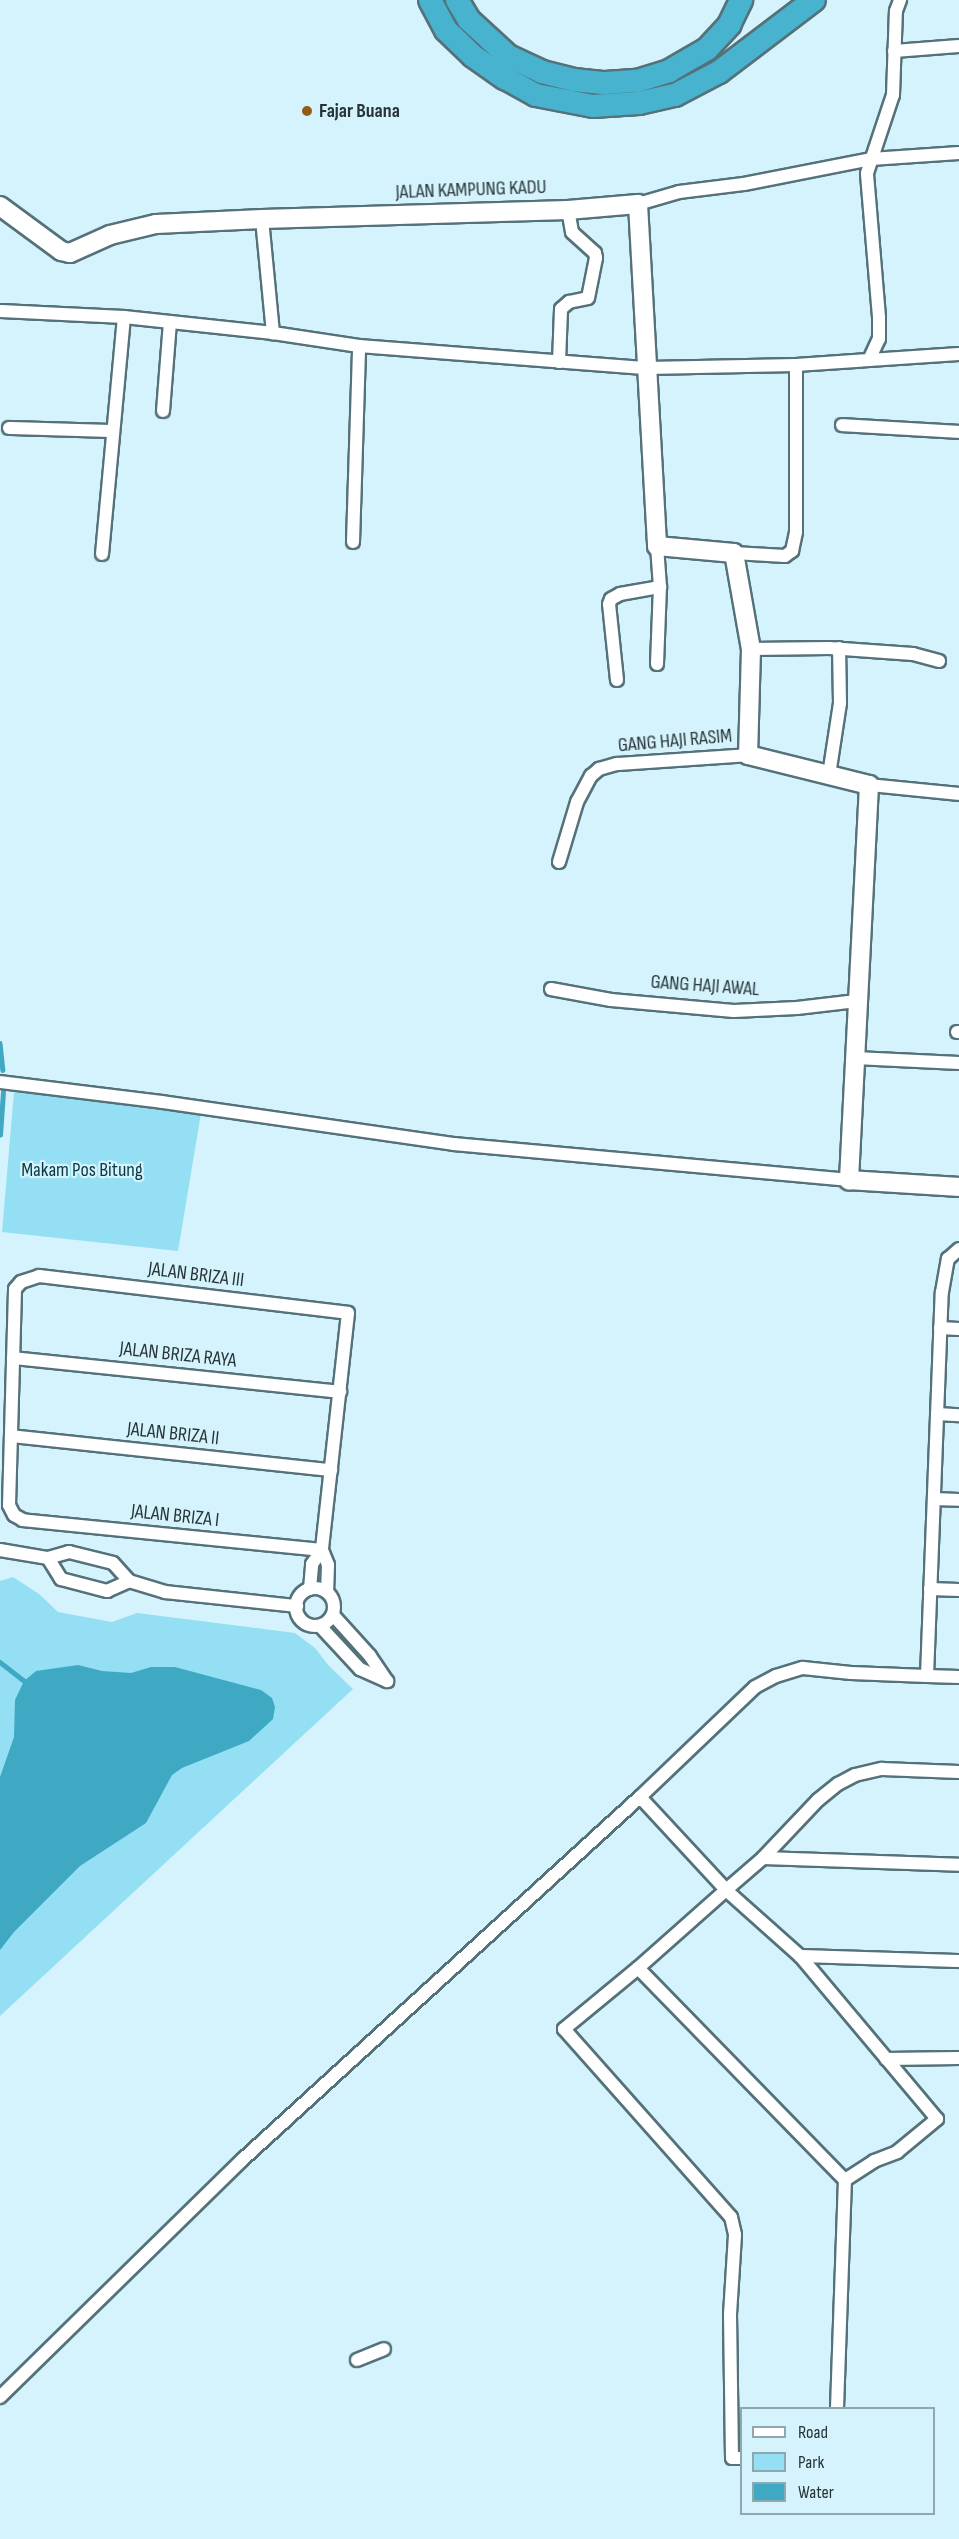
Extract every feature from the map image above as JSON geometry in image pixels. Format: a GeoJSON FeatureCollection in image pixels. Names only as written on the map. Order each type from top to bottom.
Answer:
{"type":"FeatureCollection","features":[{"type":"Feature","properties":{"kind":"highway"},"geometry":{"type":"LineString","coordinates":[[430,0],[446,30],[473,56],[506,78],[536,95],[593,106],[639,103],[675,95],[718,72],[814,0]]}},
{"type":"Feature","properties":{"kind":"highway"},"geometry":{"type":"LineString","coordinates":[[457,0],[469,20],[508,56],[542,72],[605,83],[637,81],[669,71],[707,49],[729,25],[741,0]]}},
{"type":"Feature","properties":{"kind":"street"},"geometry":{"type":"LineString","coordinates":[[869,360],[879,339],[879,329],[867,173],[891,106],[896,11],[900,0]]}},
{"type":"Feature","properties":{"kind":"street"},"geometry":{"type":"LineString","coordinates":[[894,51],[959,46]]}},
{"type":"Feature","properties":{"kind":"street","name":"JALAN KAMPUNG KADU"},"geometry":{"type":"LineString","coordinates":[[0,206],[56,247],[70,253],[110,235],[156,224],[568,210],[638,204],[679,192],[744,184],[871,159],[959,153]]}},
{"type":"Feature","properties":{"kind":"street"},"geometry":{"type":"LineString","coordinates":[[638,204],[660,587],[657,664]]}},
{"type":"Feature","properties":{"kind":"street"},"geometry":{"type":"LineString","coordinates":[[559,362],[561,309],[569,302],[588,298],[591,293],[596,258],[595,253],[572,232],[568,210]]}},
{"type":"Feature","properties":{"kind":"street"},"geometry":{"type":"LineString","coordinates":[[261,219],[273,333]]}},
{"type":"Feature","properties":{"kind":"street"},"geometry":{"type":"LineString","coordinates":[[1,311],[124,317],[273,333],[359,346],[647,368],[796,365],[959,354]]}},
{"type":"Feature","properties":{"kind":"street"},"geometry":{"type":"LineString","coordinates":[[102,554],[124,317]]}},
{"type":"Feature","properties":{"kind":"street"},"geometry":{"type":"LineString","coordinates":[[163,411],[170,322]]}},
{"type":"Feature","properties":{"kind":"street"},"geometry":{"type":"LineString","coordinates":[[353,542],[359,346]]}},
{"type":"Feature","properties":{"kind":"street"},"geometry":{"type":"LineString","coordinates":[[657,546],[786,556],[792,551],[796,532],[796,365]]}},
{"type":"Feature","properties":{"kind":"street"},"geometry":{"type":"LineString","coordinates":[[842,424],[959,432]]}},
{"type":"Feature","properties":{"kind":"street"},"geometry":{"type":"LineString","coordinates":[[9,428],[113,432]]}},
{"type":"Feature","properties":{"kind":"street"},"geometry":{"type":"LineString","coordinates":[[734,553],[751,649],[748,755],[870,785],[959,794]]}},
{"type":"Feature","properties":{"kind":"street"},"geometry":{"type":"LineString","coordinates":[[617,680],[608,612],[611,599],[620,594],[660,587]]}},
{"type":"Feature","properties":{"kind":"street"},"geometry":{"type":"LineString","coordinates":[[751,649],[839,648],[913,654],[939,661]]}},
{"type":"Feature","properties":{"kind":"street"},"geometry":{"type":"LineString","coordinates":[[829,775],[840,703],[839,648]]}},
{"type":"Feature","properties":{"kind":"street","name":"GANG HAJI RASIM"},"geometry":{"type":"LineString","coordinates":[[559,862],[577,802],[591,776],[599,769],[616,764],[748,755]]}},
{"type":"Feature","properties":{"kind":"street"},"geometry":{"type":"LineString","coordinates":[[849,1180],[870,785]]}},
{"type":"Feature","properties":{"kind":"street","name":"GANG HAJI AWAL"},"geometry":{"type":"LineString","coordinates":[[551,989],[611,1000],[734,1011],[797,1008],[857,1001]]}},
{"type":"Feature","properties":{"kind":"street"},"geometry":{"type":"LineString","coordinates":[[855,1058],[959,1063]]}},
{"type":"Feature","properties":{"kind":"street"},"geometry":{"type":"LineString","coordinates":[[0,1082],[162,1102],[454,1144],[849,1180],[959,1187]]}},
{"type":"Feature","properties":{"kind":"street"},"geometry":{"type":"LineString","coordinates":[[927,1676],[943,1276],[948,1259],[959,1248]]}},
{"type":"Feature","properties":{"kind":"street","name":"JALAN BRIZA III"},"geometry":{"type":"LineString","coordinates":[[13,1358],[15,1289],[21,1281],[39,1276],[348,1313],[340,1392]]}},
{"type":"Feature","properties":{"kind":"street"},"geometry":{"type":"LineString","coordinates":[[940,1328],[959,1329]]}},
{"type":"Feature","properties":{"kind":"street"},"geometry":{"type":"LineString","coordinates":[[11,1437],[13,1358]]}},
{"type":"Feature","properties":{"kind":"street","name":"JALAN BRIZA RAYA"},"geometry":{"type":"LineString","coordinates":[[13,1358],[340,1392]]}},
{"type":"Feature","properties":{"kind":"street"},"geometry":{"type":"LineString","coordinates":[[322,1550],[312,1564],[310,1589],[299,1598],[297,1606],[303,1622],[320,1626],[360,1670],[387,1681],[370,1656],[333,1615],[332,1599],[327,1592],[328,1565],[322,1550],[340,1392]]}},
{"type":"Feature","properties":{"kind":"street"},"geometry":{"type":"LineString","coordinates":[[937,1414],[959,1415]]}},
{"type":"Feature","properties":{"kind":"street","name":"JALAN BRIZA II"},"geometry":{"type":"LineString","coordinates":[[11,1437],[331,1470]]}},
{"type":"Feature","properties":{"kind":"street","name":"JALAN BRIZA I"},"geometry":{"type":"LineString","coordinates":[[11,1437],[9,1505],[14,1515],[23,1520],[322,1550]]}},
{"type":"Feature","properties":{"kind":"street"},"geometry":{"type":"LineString","coordinates":[[934,1499],[959,1500]]}},
{"type":"Feature","properties":{"kind":"street"},"geometry":{"type":"LineString","coordinates":[[0,1550],[48,1558],[69,1552],[113,1563],[129,1581],[165,1592],[297,1606]]}},
{"type":"Feature","properties":{"kind":"street"},"geometry":{"type":"LineString","coordinates":[[48,1558],[61,1579],[107,1591],[129,1581]]}},
{"type":"Feature","properties":{"kind":"street"},"geometry":{"type":"LineString","coordinates":[[310,1589],[327,1592]]}},
{"type":"Feature","properties":{"kind":"street"},"geometry":{"type":"LineString","coordinates":[[930,1589],[959,1590]]}},
{"type":"Feature","properties":{"kind":"street"},"geometry":{"type":"LineString","coordinates":[[320,1626],[333,1615]]}},
{"type":"Feature","properties":{"kind":"street"},"geometry":{"type":"LineString","coordinates":[[0,2397],[242,2160],[640,1797],[755,1687],[776,1676],[803,1668],[851,1673],[959,1677]]}},
{"type":"Feature","properties":{"kind":"street"},"geometry":{"type":"LineString","coordinates":[[740,2458],[732,2458],[730,2314],[735,2235],[731,2217],[564,2029],[638,1968],[763,1858],[818,1800],[838,1784],[855,1775],[882,1769],[959,1772]]}},
{"type":"Feature","properties":{"kind":"street"},"geometry":{"type":"LineString","coordinates":[[640,1797],[726,1890],[800,1956],[937,2119],[897,2152],[874,2161],[845,2180]]}},
{"type":"Feature","properties":{"kind":"street"},"geometry":{"type":"LineString","coordinates":[[763,1858],[959,1865]]}},
{"type":"Feature","properties":{"kind":"street"},"geometry":{"type":"LineString","coordinates":[[800,1956],[959,1960]]}},
{"type":"Feature","properties":{"kind":"street"},"geometry":{"type":"LineString","coordinates":[[638,1968],[845,2180],[837,2407]]}},
{"type":"Feature","properties":{"kind":"street"},"geometry":{"type":"LineString","coordinates":[[886,2059],[959,2058]]}},
{"type":"Feature","properties":{"kind":"street"},"geometry":{"type":"LineString","coordinates":[[357,2360],[384,2349]]}},
{"type":"Feature","properties":{"kind":"green space","name":"Makam Pos Bitung"},"geometry":{"type":"Polygon","coordinates":[[[14,1092],[201,1113],[178,1251],[2,1232],[14,1092]]]}},
{"type":"Feature","properties":{"kind":"green space"},"geometry":{"type":"Polygon","coordinates":[[[13,1577],[39,1594],[58,1612],[112,1622],[137,1613],[295,1633],[315,1648],[329,1666],[353,1689],[0,2016],[0,1581],[13,1577]]]}},
{"type":"Feature","properties":{"kind":"water"},"geometry":{"type":"Polygon","coordinates":[[[78,1665],[102,1671],[131,1673],[151,1667],[175,1667],[261,1690],[272,1698],[275,1707],[273,1719],[249,1741],[182,1768],[172,1775],[146,1823],[80,1866],[14,1932],[0,1950],[0,1777],[14,1737],[15,1700],[24,1681],[36,1671],[78,1665]]]}},
{"type":"Feature","properties":{"kind":"waterway"},"geometry":{"type":"LineString","coordinates":[[0,1043],[3,1070]]}},
{"type":"Feature","properties":{"kind":"waterway"},"geometry":{"type":"LineString","coordinates":[[0,1135],[3,1092]]}},
{"type":"Feature","properties":{"kind":"waterway"},"geometry":{"type":"LineString","coordinates":[[0,1662],[24,1681]]}},
{"type":"Feature","properties":{"kind":"place","name":"Fajar Buana"},"geometry":{"type":"Point","coordinates":[307,111]}}]}
